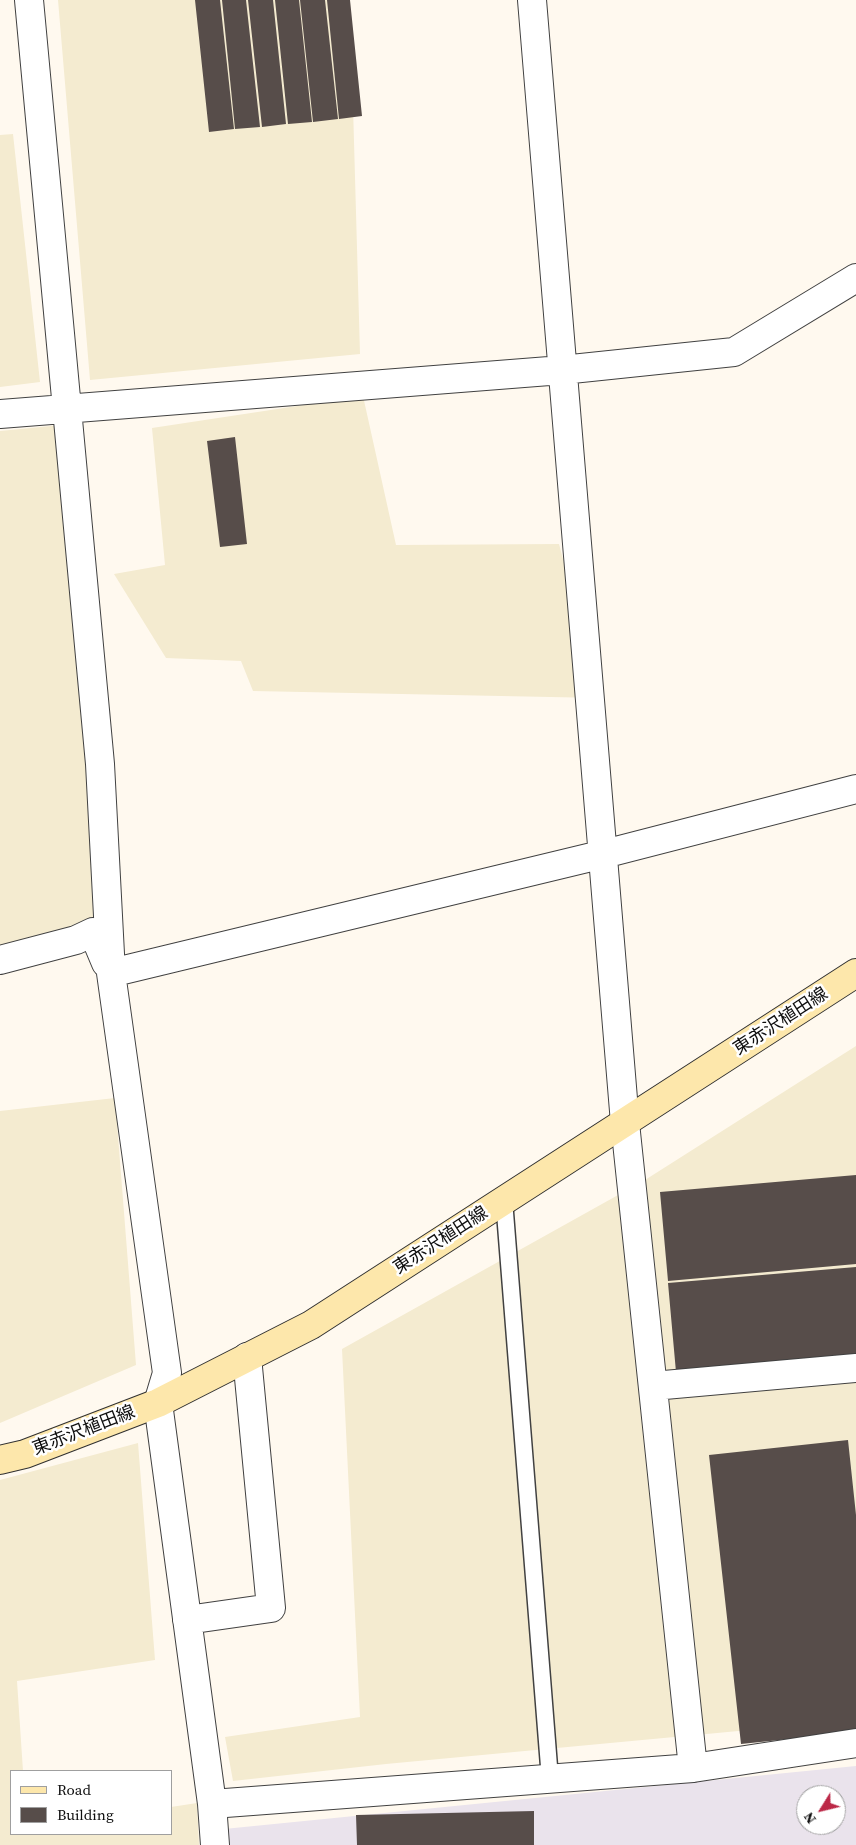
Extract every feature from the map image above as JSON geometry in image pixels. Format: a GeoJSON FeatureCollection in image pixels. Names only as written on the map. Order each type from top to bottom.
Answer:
{"type":"FeatureCollection","features":[{"type":"Feature","properties":{"kind":"main road","name":"東赤沢植田線"},"geometry":{"type":"LineString","coordinates":[[0,1460],[25,1454],[158,1403],[311,1325],[856,973]]}},
{"type":"Feature","properties":{"kind":"street"},"geometry":{"type":"LineString","coordinates":[[29,0],[100,764],[111,973],[166,1373],[158,1403],[212,1804],[215,1845]]}},
{"type":"Feature","properties":{"kind":"street"},"geometry":{"type":"LineString","coordinates":[[532,0],[625,1123],[693,1768]]}},
{"type":"Feature","properties":{"kind":"street"},"geometry":{"type":"LineString","coordinates":[[0,414],[562,370],[734,352],[856,278]]}},
{"type":"Feature","properties":{"kind":"street"},"geometry":{"type":"LineString","coordinates":[[111,973],[604,854],[856,790]]}},
{"type":"Feature","properties":{"kind":"street"},"geometry":{"type":"LineString","coordinates":[[0,960],[76,940],[93,932],[111,973]]}},
{"type":"Feature","properties":{"kind":"street"},"geometry":{"type":"LineString","coordinates":[[187,1620],[271,1608],[247,1357]]}},
{"type":"Feature","properties":{"kind":"street"},"geometry":{"type":"LineString","coordinates":[[653,1386],[856,1368]]}},
{"type":"Feature","properties":{"kind":"street"},"geometry":{"type":"LineString","coordinates":[[212,1804],[693,1768],[856,1743]]}},
{"type":"Feature","properties":{"kind":"lane"},"geometry":{"type":"LineString","coordinates":[[504,1200],[550,1779]]}},
{"type":"Feature","properties":{"kind":"shaded area"},"geometry":{"type":"Polygon","coordinates":[[[58,0],[350,0],[360,354],[90,380],[58,0]]]}},
{"type":"Feature","properties":{"kind":"shaded area"},"geometry":{"type":"Polygon","coordinates":[[[13,134],[40,382],[0,387],[0,135],[13,134]]]}},
{"type":"Feature","properties":{"kind":"shaded area"},"geometry":{"type":"Polygon","coordinates":[[[363,396],[396,545],[559,544],[600,698],[253,691],[241,661],[166,658],[114,574],[165,565],[152,428],[363,396]]]}},
{"type":"Feature","properties":{"kind":"shaded area"},"geometry":{"type":"Polygon","coordinates":[[[61,425],[110,938],[0,971],[0,431],[61,425]]]}},
{"type":"Feature","properties":{"kind":"shaded area"},"geometry":{"type":"Polygon","coordinates":[[[856,1046],[856,1720],[386,1764],[233,1781],[225,1737],[360,1717],[342,1349],[645,1180],[856,1046]]]}},
{"type":"Feature","properties":{"kind":"shaded area"},"geometry":{"type":"Polygon","coordinates":[[[115,1098],[136,1365],[0,1423],[0,1111],[115,1098]]]}},
{"type":"Feature","properties":{"kind":"shaded area"},"geometry":{"type":"Polygon","coordinates":[[[138,1443],[155,1660],[17,1681],[23,1770],[10,1770],[10,1835],[172,1835],[172,1807],[197,1803],[199,1845],[0,1845],[0,1480],[138,1443]]]}},
{"type":"Feature","properties":{"kind":"shaded area"},"geometry":{"type":"Polygon","coordinates":[[[856,1766],[856,1845],[224,1845],[224,1829],[856,1766]]]}},
{"type":"Feature","properties":{"kind":"building"},"geometry":{"type":"Polygon","coordinates":[[[195,0],[220,0],[234,129],[209,132],[195,0]]]}},
{"type":"Feature","properties":{"kind":"building"},"geometry":{"type":"Polygon","coordinates":[[[222,0],[246,0],[260,127],[235,129],[222,0]]]}},
{"type":"Feature","properties":{"kind":"building"},"geometry":{"type":"Polygon","coordinates":[[[248,0],[273,0],[286,124],[262,127],[248,0]]]}},
{"type":"Feature","properties":{"kind":"building"},"geometry":{"type":"Polygon","coordinates":[[[275,0],[299,0],[312,122],[288,124],[275,0]]]}},
{"type":"Feature","properties":{"kind":"building"},"geometry":{"type":"Polygon","coordinates":[[[300,0],[325,0],[338,119],[313,122],[300,0]]]}},
{"type":"Feature","properties":{"kind":"building"},"geometry":{"type":"Polygon","coordinates":[[[327,0],[350,0],[362,116],[339,119],[327,0]]]}},
{"type":"Feature","properties":{"kind":"building"},"geometry":{"type":"Polygon","coordinates":[[[235,437],[247,544],[220,547],[207,441],[235,437]]]}},
{"type":"Feature","properties":{"kind":"building"},"geometry":{"type":"Polygon","coordinates":[[[856,1175],[856,1264],[668,1281],[660,1192],[856,1175]]]}},
{"type":"Feature","properties":{"kind":"building"},"geometry":{"type":"Polygon","coordinates":[[[856,1267],[856,1357],[676,1372],[668,1283],[856,1267]]]}},
{"type":"Feature","properties":{"kind":"building"},"geometry":{"type":"Polygon","coordinates":[[[848,1440],[856,1515],[856,1732],[741,1744],[709,1455],[848,1440]]]}},
{"type":"Feature","properties":{"kind":"building"},"geometry":{"type":"Polygon","coordinates":[[[534,1811],[534,1845],[357,1845],[356,1815],[534,1811]]]}}]}
